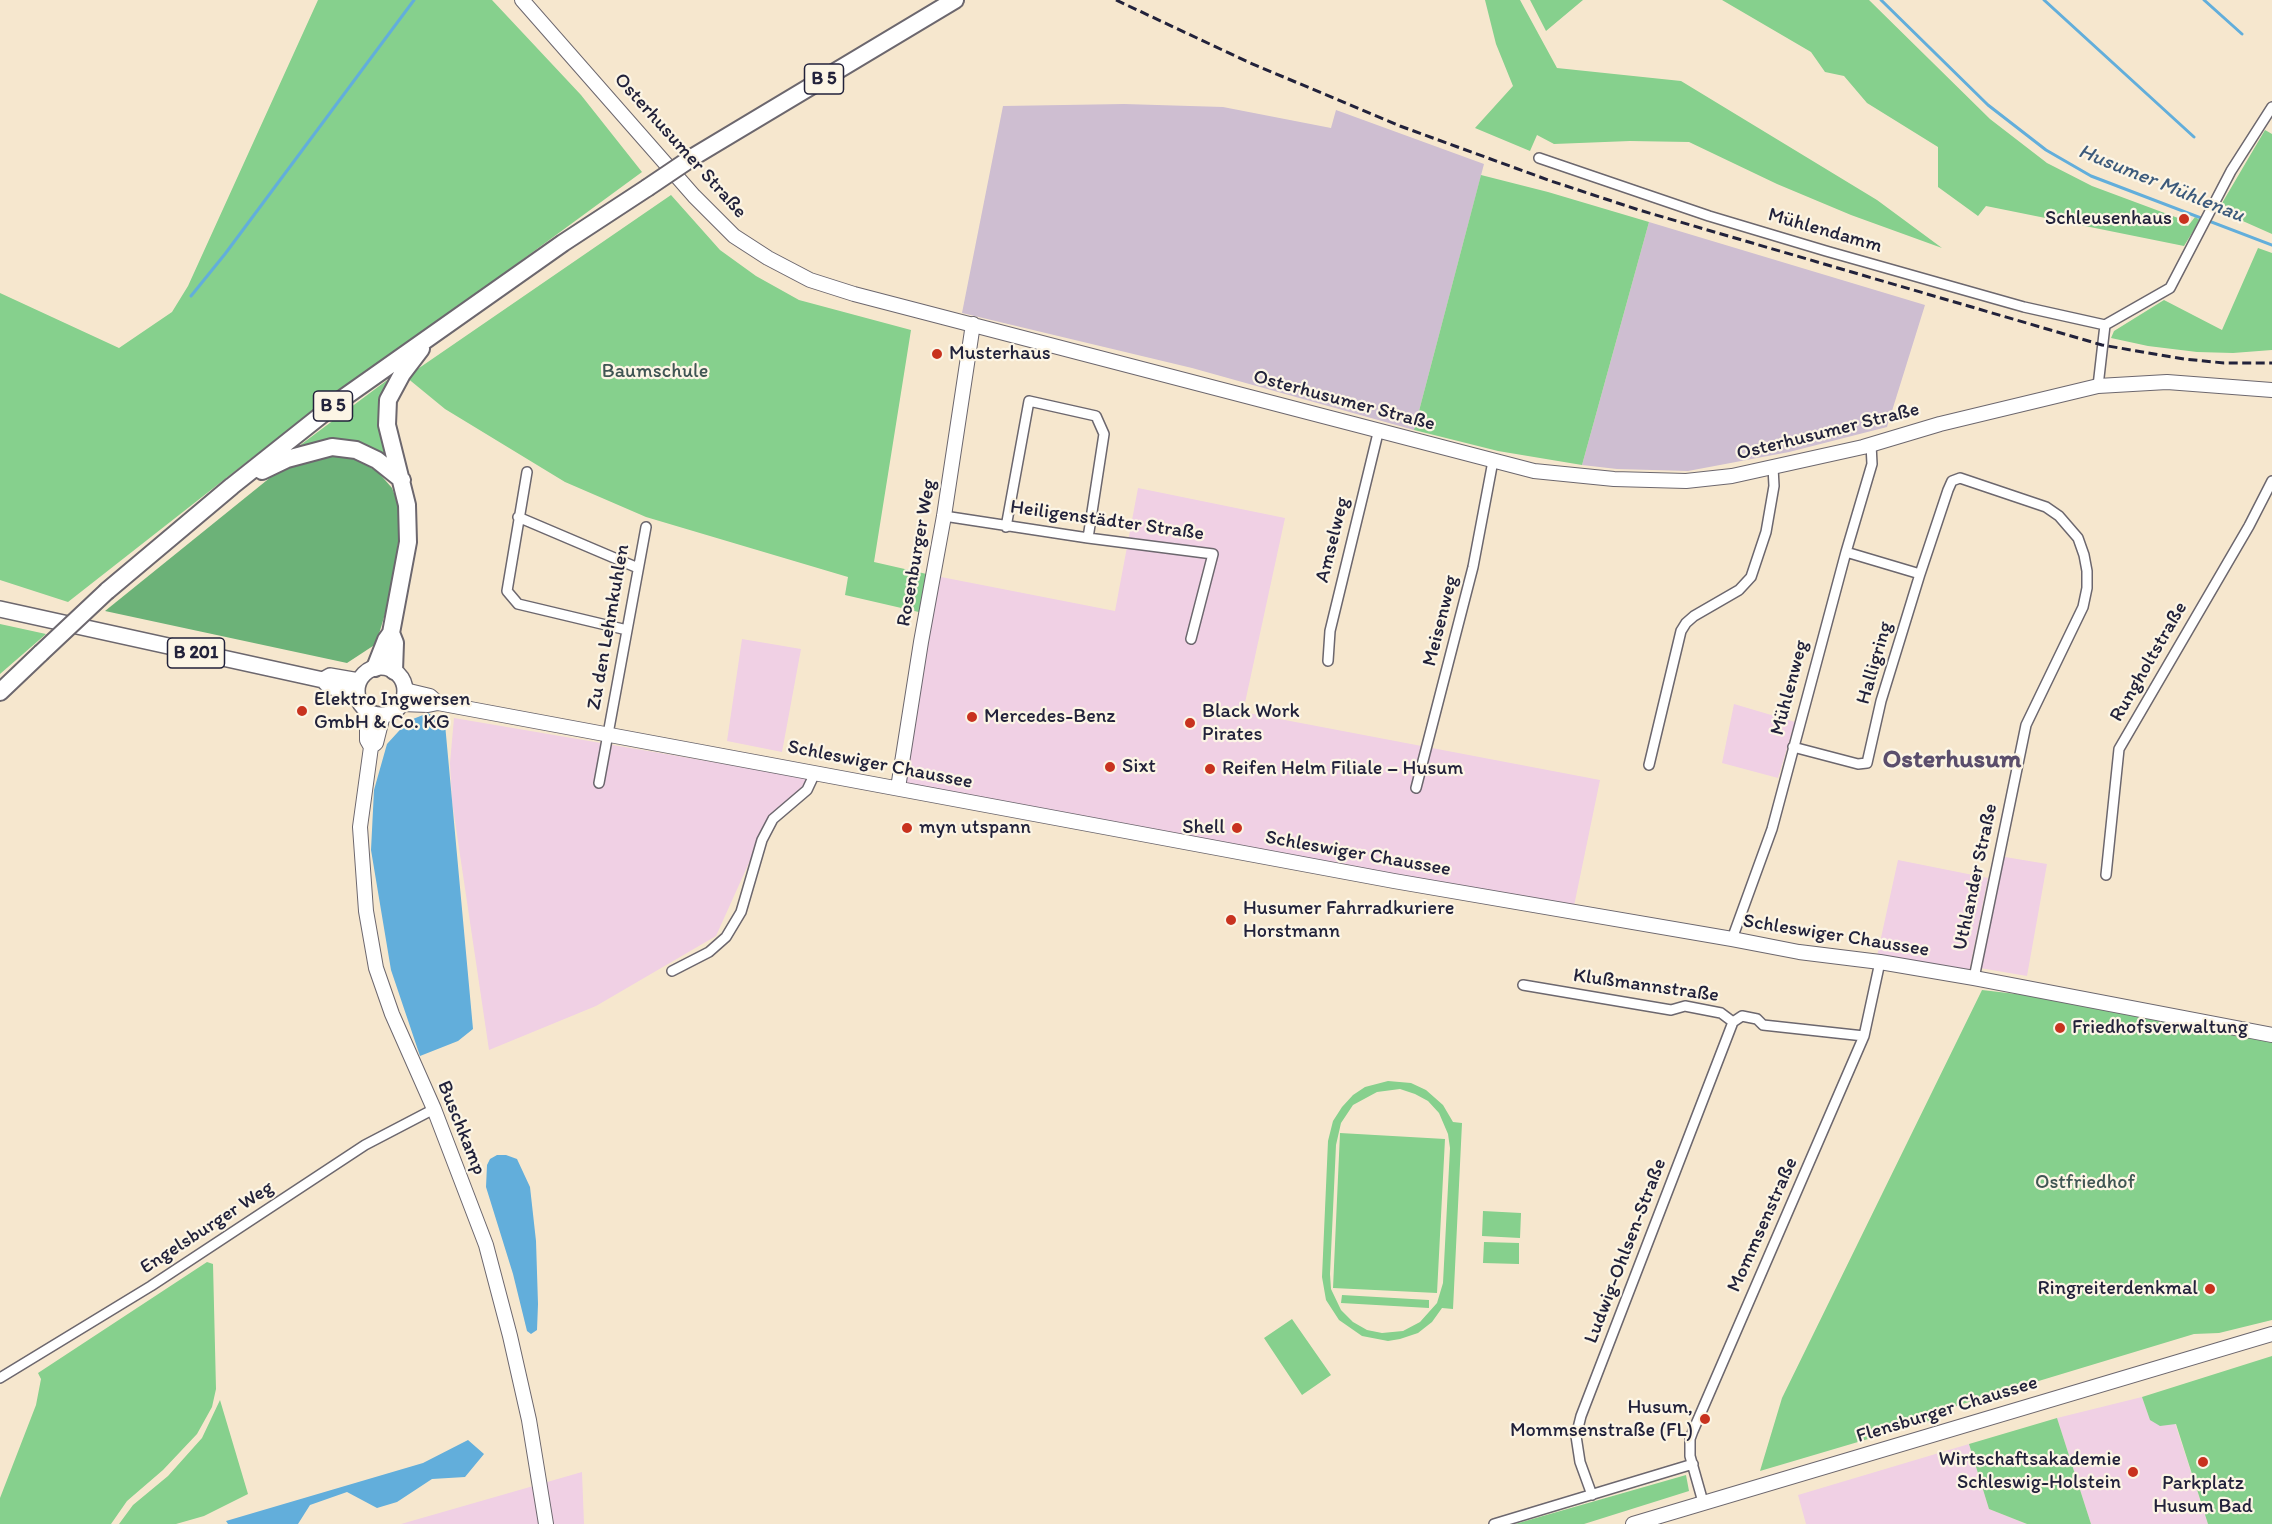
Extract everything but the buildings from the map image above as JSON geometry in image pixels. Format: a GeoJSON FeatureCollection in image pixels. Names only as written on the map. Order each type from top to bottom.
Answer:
{"type":"FeatureCollection","features":[{"type":"Feature","properties":{"kind":"highway","name":"B 5"},"geometry":{"type":"LineString","coordinates":[[0,692],[107,591],[232,486],[339,401],[563,243],[693,158],[955,0]]}},
{"type":"Feature","properties":{"kind":"highway"},"geometry":{"type":"LineString","coordinates":[[375,668],[386,639],[391,633],[408,542],[407,505],[387,425],[388,400],[407,367],[438,330]]}},
{"type":"Feature","properties":{"kind":"highway"},"geometry":{"type":"LineString","coordinates":[[232,486],[287,459],[332,447],[356,450],[377,460],[402,480]]}},
{"type":"Feature","properties":{"kind":"highway"},"geometry":{"type":"LineString","coordinates":[[391,633],[395,642],[394,671]]}},
{"type":"Feature","properties":{"kind":"main road","name":"B 201"},"geometry":{"type":"LineString","coordinates":[[0,609],[323,680],[330,676],[358,688]]}},
{"type":"Feature","properties":{"kind":"main road"},"geometry":{"type":"LineString","coordinates":[[382,667],[394,671],[404,682],[404,697],[391,713],[383,715],[367,711],[360,702],[358,688],[363,675],[382,667]]}},
{"type":"Feature","properties":{"kind":"street","name":"Osterhusumer Straße"},"geometry":{"type":"LineString","coordinates":[[522,0],[694,196],[734,236],[768,258],[810,280],[854,294],[1534,471],[1581,477],[1686,481],[1732,476],[1872,444],[1940,424],[2098,386],[2167,382],[2272,390]]}},
{"type":"Feature","properties":{"kind":"street"},"geometry":{"type":"LineString","coordinates":[[2098,386],[2105,325],[2170,288],[2231,171],[2272,107]]}},
{"type":"Feature","properties":{"kind":"street","name":"Mühlendamm"},"geometry":{"type":"LineString","coordinates":[[1539,158],[1709,216],[1826,251],[2024,307],[2105,325]]}},
{"type":"Feature","properties":{"kind":"street","name":"Rosenburger Weg"},"geometry":{"type":"LineString","coordinates":[[898,788],[944,516],[973,324]]}},
{"type":"Feature","properties":{"kind":"street"},"geometry":{"type":"LineString","coordinates":[[1006,526],[1029,401],[1096,416],[1104,434],[1088,538]]}},
{"type":"Feature","properties":{"kind":"street","name":"Amselweg"},"geometry":{"type":"LineString","coordinates":[[1328,660],[1329,631],[1379,429]]}},
{"type":"Feature","properties":{"kind":"street","name":"Mühlenweg"},"geometry":{"type":"LineString","coordinates":[[1732,939],[1772,830],[1846,552],[1872,464],[1872,444]]}},
{"type":"Feature","properties":{"kind":"street","name":"Meisenweg"},"geometry":{"type":"LineString","coordinates":[[1416,788],[1473,567],[1493,461]]}},
{"type":"Feature","properties":{"kind":"street"},"geometry":{"type":"LineString","coordinates":[[1649,765],[1681,631],[1694,616],[1739,590],[1751,577],[1766,532],[1774,486],[1773,467]]}},
{"type":"Feature","properties":{"kind":"street"},"geometry":{"type":"LineString","coordinates":[[527,472],[507,591],[518,604],[627,630]]}},
{"type":"Feature","properties":{"kind":"street","name":"Uthlander Straße"},"geometry":{"type":"LineString","coordinates":[[1920,574],[1948,490],[1952,481],[1960,478],[2046,507],[2059,516],[2078,538],[2087,571],[2087,588],[2083,607],[2026,725],[1974,978]]}},
{"type":"Feature","properties":{"kind":"street","name":"Rungholtstraße"},"geometry":{"type":"LineString","coordinates":[[2106,875],[2119,749],[2249,526],[2272,482]]}},
{"type":"Feature","properties":{"kind":"street","name":"Heiligenstädter Straße"},"geometry":{"type":"LineString","coordinates":[[944,516],[1214,554],[1191,639]]}},
{"type":"Feature","properties":{"kind":"street"},"geometry":{"type":"LineString","coordinates":[[518,517],[638,568]]}},
{"type":"Feature","properties":{"kind":"street","name":"Zu den Lehmkuhlen"},"geometry":{"type":"LineString","coordinates":[[599,783],[646,527]]}},
{"type":"Feature","properties":{"kind":"street"},"geometry":{"type":"LineString","coordinates":[[1846,552],[1920,574]]}},
{"type":"Feature","properties":{"kind":"street","name":"Halligring"},"geometry":{"type":"LineString","coordinates":[[1793,747],[1858,764],[1867,763],[1881,701],[1920,574]]}},
{"type":"Feature","properties":{"kind":"street","name":"Schleswiger Chaussee"},"geometry":{"type":"LineString","coordinates":[[404,697],[428,705],[438,703],[1405,882],[1799,952],[1880,962],[1974,978],[2272,1035]]}},
{"type":"Feature","properties":{"kind":"street","name":"Buschkamp"},"geometry":{"type":"LineString","coordinates":[[367,711],[367,740],[371,747]]}},
{"type":"Feature","properties":{"kind":"street","name":"Buschkamp"},"geometry":{"type":"LineString","coordinates":[[383,715],[376,742],[371,747],[360,827],[366,911],[376,968],[392,1014],[460,1173],[489,1257],[510,1335],[529,1420],[546,1524]]}},
{"type":"Feature","properties":{"kind":"street"},"geometry":{"type":"LineString","coordinates":[[672,971],[709,952],[726,937],[741,912],[762,840],[773,819],[807,790],[815,773]]}},
{"type":"Feature","properties":{"kind":"street","name":"Mommsenstraße"},"geometry":{"type":"LineString","coordinates":[[1703,1502],[1690,1448],[1693,1431],[1864,1036],[1880,962]]}},
{"type":"Feature","properties":{"kind":"street","name":"Klußmannstraße"},"geometry":{"type":"LineString","coordinates":[[1523,985],[1671,1010],[1685,1006],[1721,1013],[1733,1022],[1742,1016],[1757,1019],[1762,1026],[1864,1036]]}},
{"type":"Feature","properties":{"kind":"street","name":"Ludwig-Ohlsen-Straße"},"geometry":{"type":"LineString","coordinates":[[1592,1495],[1580,1462],[1576,1436],[1581,1416],[1733,1022]]}},
{"type":"Feature","properties":{"kind":"street","name":"Engelsburger Weg"},"geometry":{"type":"LineString","coordinates":[[0,1378],[160,1281],[365,1145],[434,1109]]}},
{"type":"Feature","properties":{"kind":"street","name":"Flensburger Chaussee"},"geometry":{"type":"LineString","coordinates":[[1633,1524],[2272,1334]]}},
{"type":"Feature","properties":{"kind":"street"},"geometry":{"type":"LineString","coordinates":[[1494,1524],[1693,1464]]}},
{"type":"Feature","properties":{"kind":"shaded area"},"geometry":{"type":"Polygon","coordinates":[[[1124,104],[1223,107],[1331,128],[1336,110],[1484,164],[1414,430],[1192,368],[962,313],[1003,106],[1124,104]]]}},
{"type":"Feature","properties":{"kind":"shaded area"},"geometry":{"type":"Polygon","coordinates":[[[1649,222],[1925,305],[1887,427],[1789,452],[1688,471],[1617,469],[1582,465],[1649,222]]]}},
{"type":"Feature","properties":{"kind":"shaded area"},"geometry":{"type":"Polygon","coordinates":[[[1138,488],[1285,518],[1243,712],[1600,780],[1574,906],[901,786],[936,576],[1115,611],[1138,488]]]}},
{"type":"Feature","properties":{"kind":"shaded area"},"geometry":{"type":"Polygon","coordinates":[[[742,639],[801,649],[782,752],[727,741],[742,639]]]}},
{"type":"Feature","properties":{"kind":"shaded area"},"geometry":{"type":"Polygon","coordinates":[[[1734,704],[1795,722],[1778,778],[1722,763],[1734,704]]]}},
{"type":"Feature","properties":{"kind":"shaded area"},"geometry":{"type":"Polygon","coordinates":[[[454,718],[807,778],[803,788],[770,816],[716,936],[596,1006],[489,1050],[452,801],[450,763],[454,718]]]}},
{"type":"Feature","properties":{"kind":"shaded area"},"geometry":{"type":"Polygon","coordinates":[[[1999,856],[2047,864],[2027,976],[1980,968],[1999,856]]]}},
{"type":"Feature","properties":{"kind":"shaded area"},"geometry":{"type":"Polygon","coordinates":[[[1898,860],[1988,878],[1969,972],[1877,956],[1898,860]]]}},
{"type":"Feature","properties":{"kind":"shaded area","name":"Wirtschaftsakademie Schleswig-Holstein"},"geometry":{"type":"Polygon","coordinates":[[[2142,1397],[2150,1420],[2175,1423],[2208,1524],[2091,1524],[2057,1418],[2142,1397]]]}},
{"type":"Feature","properties":{"kind":"shaded area"},"geometry":{"type":"Polygon","coordinates":[[[1969,1444],[1989,1509],[2027,1524],[1806,1524],[1798,1495],[1969,1444]]]}},
{"type":"Feature","properties":{"kind":"shaded area"},"geometry":{"type":"Polygon","coordinates":[[[582,1472],[584,1524],[401,1524],[582,1472]]]}},
{"type":"Feature","properties":{"kind":"green space"},"geometry":{"type":"Polygon","coordinates":[[[318,0],[492,0],[581,95],[642,172],[253,457],[68,602],[0,580],[0,293],[119,348],[172,312],[188,286],[318,0]]]}},
{"type":"Feature","properties":{"kind":"green space"},"geometry":{"type":"Polygon","coordinates":[[[1485,0],[1520,0],[1557,68],[1681,81],[1877,200],[1942,248],[1851,215],[1777,184],[1689,142],[1630,141],[1554,144],[1537,135],[1530,151],[1475,128],[1513,86],[1496,44],[1485,0]]]}},
{"type":"Feature","properties":{"kind":"green space"},"geometry":{"type":"Polygon","coordinates":[[[1530,0],[1583,0],[1546,31],[1530,0]]]}},
{"type":"Feature","properties":{"kind":"green space"},"geometry":{"type":"Polygon","coordinates":[[[1722,0],[1869,0],[1990,119],[2047,163],[2092,186],[2178,218],[2177,222],[2188,226],[2195,217],[2200,220],[2184,246],[1986,206],[1978,216],[1938,187],[1938,147],[1867,103],[1844,76],[1825,72],[1811,52],[1722,0]]]}},
{"type":"Feature","properties":{"kind":"green space"},"geometry":{"type":"Polygon","coordinates":[[[2265,130],[2272,134],[2272,234],[2218,210],[2265,130]]]}},
{"type":"Feature","properties":{"kind":"green space"},"geometry":{"type":"Polygon","coordinates":[[[1481,175],[1649,222],[1582,465],[1498,451],[1414,430],[1481,175]]]}},
{"type":"Feature","properties":{"kind":"green space","name":"Baumschule"},"geometry":{"type":"Polygon","coordinates":[[[671,195],[720,250],[756,276],[799,300],[911,330],[874,562],[931,575],[923,613],[845,595],[848,577],[646,517],[565,482],[445,409],[406,377],[671,195]]]}},
{"type":"Feature","properties":{"kind":"green space"},"geometry":{"type":"Polygon","coordinates":[[[2258,248],[2272,253],[2272,350],[2233,353],[2197,352],[2148,346],[2111,338],[2114,331],[2164,300],[2222,330],[2258,248]]]}},
{"type":"Feature","properties":{"kind":"green space"},"geometry":{"type":"Polygon","coordinates":[[[390,378],[381,397],[391,466],[335,439],[299,446],[390,378]]]}},
{"type":"Feature","properties":{"kind":"green space"},"geometry":{"type":"Polygon","coordinates":[[[333,455],[353,457],[378,472],[392,488],[399,506],[393,587],[376,644],[347,663],[105,611],[287,464],[333,455]]]}},
{"type":"Feature","properties":{"kind":"green space"},"geometry":{"type":"Polygon","coordinates":[[[0,624],[46,634],[0,674],[0,624]]]}},
{"type":"Feature","properties":{"kind":"green space","name":"Ostfriedhof"},"geometry":{"type":"Polygon","coordinates":[[[1982,990],[2068,1000],[2272,1039],[2272,1320],[2219,1333],[2194,1334],[1956,1406],[1939,1418],[1760,1471],[1782,1398],[1982,990]]]}},
{"type":"Feature","properties":{"kind":"green space"},"geometry":{"type":"Polygon","coordinates":[[[1388,1081],[1411,1083],[1426,1090],[1443,1105],[1453,1122],[1462,1123],[1453,1309],[1442,1308],[1432,1322],[1418,1333],[1388,1341],[1362,1336],[1339,1320],[1326,1300],[1322,1277],[1328,1141],[1333,1121],[1342,1107],[1353,1095],[1365,1087],[1388,1081]],[[1400,1089],[1377,1092],[1353,1105],[1341,1123],[1336,1145],[1331,1289],[1341,1310],[1353,1322],[1367,1330],[1382,1333],[1403,1331],[1420,1322],[1437,1303],[1443,1283],[1450,1148],[1448,1134],[1439,1113],[1428,1101],[1400,1089]]]}},
{"type":"Feature","properties":{"kind":"green space"},"geometry":{"type":"Polygon","coordinates":[[[1340,1133],[1445,1139],[1437,1293],[1333,1288],[1340,1133]]]}},
{"type":"Feature","properties":{"kind":"green space"},"geometry":{"type":"Polygon","coordinates":[[[1483,1211],[1521,1213],[1520,1238],[1482,1236],[1483,1211]]]}},
{"type":"Feature","properties":{"kind":"green space"},"geometry":{"type":"Polygon","coordinates":[[[1484,1242],[1519,1243],[1519,1264],[1483,1263],[1484,1242]]]}},
{"type":"Feature","properties":{"kind":"green space"},"geometry":{"type":"Polygon","coordinates":[[[207,1262],[213,1264],[216,1389],[212,1407],[197,1434],[163,1470],[127,1501],[111,1524],[0,1524],[0,1498],[36,1405],[41,1379],[38,1373],[207,1262]]]}},
{"type":"Feature","properties":{"kind":"green space"},"geometry":{"type":"Polygon","coordinates":[[[1342,1295],[1429,1300],[1429,1308],[1341,1303],[1342,1295]]]}},
{"type":"Feature","properties":{"kind":"green space"},"geometry":{"type":"Polygon","coordinates":[[[1292,1319],[1331,1375],[1302,1395],[1264,1338],[1292,1319]]]}},
{"type":"Feature","properties":{"kind":"green space"},"geometry":{"type":"Polygon","coordinates":[[[2272,1356],[2272,1524],[2208,1524],[2176,1424],[2160,1426],[2150,1420],[2142,1397],[2272,1356]]]}},
{"type":"Feature","properties":{"kind":"green space"},"geometry":{"type":"Polygon","coordinates":[[[220,1400],[248,1494],[204,1516],[176,1524],[119,1524],[133,1505],[168,1476],[202,1438],[220,1400]]]}},
{"type":"Feature","properties":{"kind":"green space"},"geometry":{"type":"Polygon","coordinates":[[[2057,1418],[2091,1524],[2027,1524],[1989,1509],[1969,1444],[2057,1418]]]}},
{"type":"Feature","properties":{"kind":"green space"},"geometry":{"type":"Polygon","coordinates":[[[1686,1475],[1689,1491],[1584,1524],[1515,1524],[1686,1475]]]}},
{"type":"Feature","properties":{"kind":"water"},"geometry":{"type":"Polygon","coordinates":[[[428,713],[445,724],[473,1029],[458,1041],[420,1056],[391,970],[371,850],[374,790],[387,744],[408,721],[428,713]]]}},
{"type":"Feature","properties":{"kind":"water"},"geometry":{"type":"Polygon","coordinates":[[[497,1155],[517,1159],[530,1187],[536,1241],[538,1304],[537,1330],[531,1334],[527,1331],[513,1274],[486,1187],[487,1165],[490,1159],[497,1155]]]}},
{"type":"Feature","properties":{"kind":"water"},"geometry":{"type":"Polygon","coordinates":[[[468,1440],[484,1454],[465,1477],[432,1479],[397,1502],[377,1508],[347,1492],[310,1505],[298,1524],[228,1524],[226,1521],[423,1463],[468,1440]]]}},
{"type":"Feature","properties":{"kind":"waterway"},"geometry":{"type":"LineString","coordinates":[[191,296],[225,254],[414,0]]}},
{"type":"Feature","properties":{"kind":"waterway","name":"Husumer Mühlenau"},"geometry":{"type":"LineString","coordinates":[[1881,0],[1988,105],[2046,150],[2091,176],[2272,245]]}},
{"type":"Feature","properties":{"kind":"waterway"},"geometry":{"type":"LineString","coordinates":[[2044,0],[2194,137]]}},
{"type":"Feature","properties":{"kind":"waterway"},"geometry":{"type":"LineString","coordinates":[[2204,0],[2242,34]]}},
{"type":"Feature","properties":{"kind":"railway"},"geometry":{"type":"LineString","coordinates":[[1116,0],[1248,62],[1400,126],[1551,181],[1639,210],[2102,345],[2184,359],[2224,363],[2272,363]]}},
{"type":"Feature","properties":{"kind":"place","name":"Schleusenhaus"},"geometry":{"type":"Point","coordinates":[2184,219]}},
{"type":"Feature","properties":{"kind":"place","name":"Musterhaus"},"geometry":{"type":"Point","coordinates":[937,354]}},
{"type":"Feature","properties":{"kind":"place","name":"Elektro Ingwersen GmbH & Co. KG"},"geometry":{"type":"Point","coordinates":[302,711]}},
{"type":"Feature","properties":{"kind":"place","name":"Mercedes-Benz"},"geometry":{"type":"Point","coordinates":[972,717]}},
{"type":"Feature","properties":{"kind":"place","name":"Black Work Pirates"},"geometry":{"type":"Point","coordinates":[1190,723]}},
{"type":"Feature","properties":{"kind":"place","name":"Sixt"},"geometry":{"type":"Point","coordinates":[1110,767]}},
{"type":"Feature","properties":{"kind":"place","name":"Reifen Helm Filiale – Husum"},"geometry":{"type":"Point","coordinates":[1210,769]}},
{"type":"Feature","properties":{"kind":"place","name":"myn utspann"},"geometry":{"type":"Point","coordinates":[907,828]}},
{"type":"Feature","properties":{"kind":"place","name":"Shell"},"geometry":{"type":"Point","coordinates":[1237,828]}},
{"type":"Feature","properties":{"kind":"place","name":"Husumer Fahrradkuriere Horstmann"},"geometry":{"type":"Point","coordinates":[1231,920]}},
{"type":"Feature","properties":{"kind":"place","name":"Friedhofsverwaltung"},"geometry":{"type":"Point","coordinates":[2060,1028]}},
{"type":"Feature","properties":{"kind":"place","name":"Ringreiterdenkmal"},"geometry":{"type":"Point","coordinates":[2210,1289]}},
{"type":"Feature","properties":{"kind":"place","name":"Husum, Mommsenstraße (FL)"},"geometry":{"type":"Point","coordinates":[1705,1419]}},
{"type":"Feature","properties":{"kind":"place","name":"Parkplatz Husum Bad"},"geometry":{"type":"Point","coordinates":[2203,1462]}},
{"type":"Feature","properties":{"kind":"place","name":"Wirtschaftsakademie Schleswig-Holstein"},"geometry":{"type":"Point","coordinates":[2133,1472]}},
{"type":"Feature","properties":{"kind":"district","name":"Osterhusum"},"geometry":{"type":"Point","coordinates":[1952,760]}}]}
